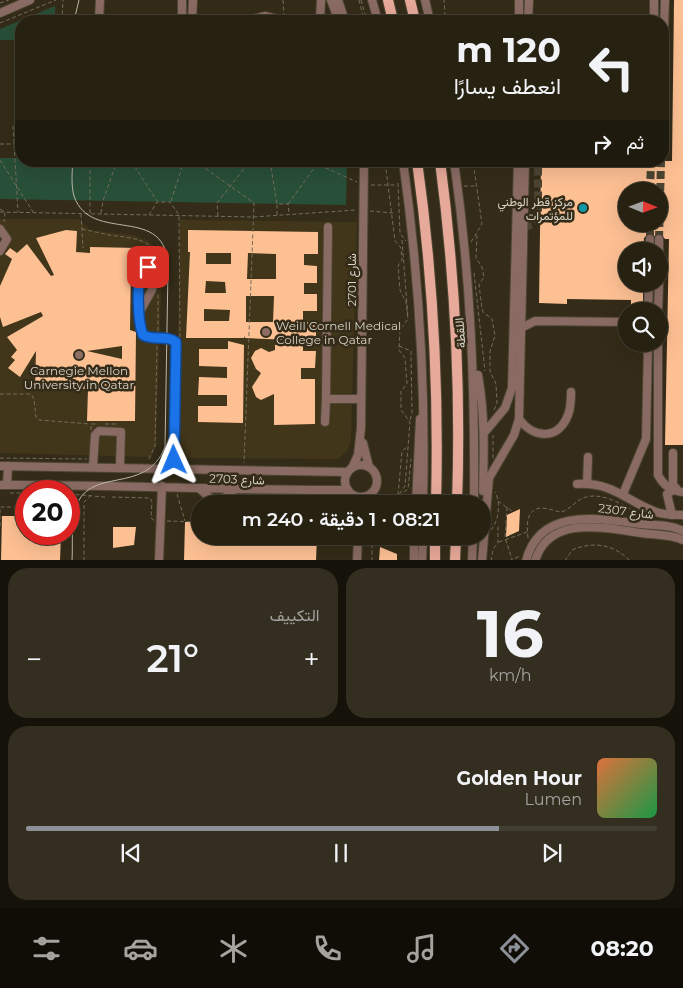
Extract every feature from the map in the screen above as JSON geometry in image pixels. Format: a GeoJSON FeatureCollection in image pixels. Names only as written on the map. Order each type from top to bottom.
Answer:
{"type":"FeatureCollection","features":[{"type":"Feature","properties":{"kind":"main road"},"geometry":{"type":"LineString","coordinates":[[388,0],[392,15]]}},
{"type":"Feature","properties":{"kind":"main road"},"geometry":{"type":"LineString","coordinates":[[410,0],[414,15]]}},
{"type":"Feature","properties":{"kind":"main road","name":"اللقطة"},"geometry":{"type":"LineString","coordinates":[[418,167],[427,233],[435,336],[437,404],[436,495]]}},
{"type":"Feature","properties":{"kind":"main road","name":"اللقطة"},"geometry":{"type":"LineString","coordinates":[[441,167],[455,309],[458,384],[457,495]]}},
{"type":"Feature","properties":{"kind":"main road"},"geometry":{"type":"LineString","coordinates":[[434,560],[435,545]]}},
{"type":"Feature","properties":{"kind":"main road"},"geometry":{"type":"LineString","coordinates":[[455,560],[456,545]]}},
{"type":"Feature","properties":{"kind":"street"},"geometry":{"type":"LineString","coordinates":[[0,13],[30,0]]}},
{"type":"Feature","properties":{"kind":"street"},"geometry":{"type":"LineString","coordinates":[[99,15],[100,0]]}},
{"type":"Feature","properties":{"kind":"street"},"geometry":{"type":"LineString","coordinates":[[182,0],[182,15]]}},
{"type":"Feature","properties":{"kind":"street"},"geometry":{"type":"LineString","coordinates":[[192,15],[193,0]]}},
{"type":"Feature","properties":{"kind":"street"},"geometry":{"type":"LineString","coordinates":[[322,0],[322,15]]}},
{"type":"Feature","properties":{"kind":"street"},"geometry":{"type":"LineString","coordinates":[[331,0],[337,15]]}},
{"type":"Feature","properties":{"kind":"street"},"geometry":{"type":"LineString","coordinates":[[338,0],[342,15]]}},
{"type":"Feature","properties":{"kind":"street"},"geometry":{"type":"LineString","coordinates":[[372,0],[376,15]]}},
{"type":"Feature","properties":{"kind":"street"},"geometry":{"type":"LineString","coordinates":[[425,0],[429,15]]}},
{"type":"Feature","properties":{"kind":"street"},"geometry":{"type":"LineString","coordinates":[[519,15],[520,0]]}},
{"type":"Feature","properties":{"kind":"street"},"geometry":{"type":"LineString","coordinates":[[528,15],[529,0]]}},
{"type":"Feature","properties":{"kind":"street"},"geometry":{"type":"LineString","coordinates":[[654,0],[654,15]]}},
{"type":"Feature","properties":{"kind":"street"},"geometry":{"type":"LineString","coordinates":[[664,0],[664,15]]}},
{"type":"Feature","properties":{"kind":"street","name":"شارع 2701"},"geometry":{"type":"LineString","coordinates":[[350,470],[358,455],[361,428],[364,167]]}},
{"type":"Feature","properties":{"kind":"street"},"geometry":{"type":"LineString","coordinates":[[404,167],[419,298],[424,403],[423,495]]}},
{"type":"Feature","properties":{"kind":"street","name":"اللقطة"},"geometry":{"type":"LineString","coordinates":[[455,167],[467,264],[474,356],[474,495]]}},
{"type":"Feature","properties":{"kind":"street"},"geometry":{"type":"LineString","coordinates":[[484,434],[505,408],[512,388],[518,167]]}},
{"type":"Feature","properties":{"kind":"street"},"geometry":{"type":"LineString","coordinates":[[483,495],[485,485],[514,435],[519,419],[525,167]]}},
{"type":"Feature","properties":{"kind":"street"},"geometry":{"type":"LineString","coordinates":[[0,251],[7,239],[1,226]]}},
{"type":"Feature","properties":{"kind":"street"},"geometry":{"type":"LineString","coordinates":[[325,422],[328,228]]}},
{"type":"Feature","properties":{"kind":"street"},"geometry":{"type":"LineString","coordinates":[[139,313],[156,281],[155,273],[148,267],[144,268],[139,277],[139,313],[139,326],[143,335],[148,339],[172,340],[176,342],[174,467]]}},
{"type":"Feature","properties":{"kind":"street"},"geometry":{"type":"LineString","coordinates":[[522,309],[535,321]]}},
{"type":"Feature","properties":{"kind":"street"},"geometry":{"type":"LineString","coordinates":[[521,328],[535,321],[618,322]]}},
{"type":"Feature","properties":{"kind":"street"},"geometry":{"type":"LineString","coordinates":[[623,494],[646,439],[648,352]]}},
{"type":"Feature","properties":{"kind":"street"},"geometry":{"type":"LineString","coordinates":[[659,352],[662,381],[658,475],[662,482],[673,489],[683,492]]}},
{"type":"Feature","properties":{"kind":"street"},"geometry":{"type":"LineString","coordinates":[[474,356],[482,395],[484,434],[485,537],[480,560]]}},
{"type":"Feature","properties":{"kind":"street"},"geometry":{"type":"LineString","coordinates":[[519,419],[533,432],[549,434],[560,428],[566,421],[570,408],[571,392]]}},
{"type":"Feature","properties":{"kind":"street"},"geometry":{"type":"LineString","coordinates":[[326,399],[362,399]]}},
{"type":"Feature","properties":{"kind":"street"},"geometry":{"type":"LineString","coordinates":[[416,495],[418,431],[424,403]]}},
{"type":"Feature","properties":{"kind":"street","name":"شارع 2701"},"geometry":{"type":"LineString","coordinates":[[361,428],[364,454],[369,467]]}},
{"type":"Feature","properties":{"kind":"street"},"geometry":{"type":"LineString","coordinates":[[94,467],[96,433],[121,432],[120,467]]}},
{"type":"Feature","properties":{"kind":"street"},"geometry":{"type":"LineString","coordinates":[[673,453],[673,489]]}},
{"type":"Feature","properties":{"kind":"street"},"geometry":{"type":"LineString","coordinates":[[587,484],[588,457]]}},
{"type":"Feature","properties":{"kind":"street"},"geometry":{"type":"LineString","coordinates":[[355,495],[350,493],[345,481],[350,470],[361,465],[369,467],[376,475],[377,485],[370,495]]}},
{"type":"Feature","properties":{"kind":"street","name":"شارع 2703"},"geometry":{"type":"LineString","coordinates":[[350,470],[4,466],[5,488],[162,486],[200,489],[350,493]]}},
{"type":"Feature","properties":{"kind":"street"},"geometry":{"type":"LineString","coordinates":[[577,484],[602,485],[658,512],[683,515]]}},
{"type":"Feature","properties":{"kind":"street"},"geometry":{"type":"LineString","coordinates":[[159,560],[162,486]]}},
{"type":"Feature","properties":{"kind":"street"},"geometry":{"type":"LineString","coordinates":[[672,515],[666,496],[668,491],[683,488]]}},
{"type":"Feature","properties":{"kind":"street"},"geometry":{"type":"LineString","coordinates":[[200,489],[210,499],[218,501],[224,500],[235,489]]}},
{"type":"Feature","properties":{"kind":"street","name":"شارع 2307"},"geometry":{"type":"LineString","coordinates":[[527,555],[535,539],[545,530],[575,520],[603,518],[667,526],[683,531]]}},
{"type":"Feature","properties":{"kind":"street","name":"شارع 2307"},"geometry":{"type":"LineString","coordinates":[[535,560],[548,539],[562,532],[581,528],[610,527],[675,537],[683,540]]}},
{"type":"Feature","properties":{"kind":"street"},"geometry":{"type":"LineString","coordinates":[[357,560],[358,545]]}},
{"type":"Feature","properties":{"kind":"street"},"geometry":{"type":"LineString","coordinates":[[414,545],[414,560]]}},
{"type":"Feature","properties":{"kind":"street"},"geometry":{"type":"LineString","coordinates":[[422,545],[422,560]]}},
{"type":"Feature","properties":{"kind":"street"},"geometry":{"type":"LineString","coordinates":[[472,560],[473,545]]}},
{"type":"Feature","properties":{"kind":"street"},"geometry":{"type":"LineString","coordinates":[[480,560],[481,545]]}},
{"type":"Feature","properties":{"kind":"path"},"geometry":{"type":"LineString","coordinates":[[0,3],[9,0]]}},
{"type":"Feature","properties":{"kind":"path"},"geometry":{"type":"LineString","coordinates":[[18,15],[56,0]]}},
{"type":"Feature","properties":{"kind":"path"},"geometry":{"type":"LineString","coordinates":[[62,15],[63,0]]}},
{"type":"Feature","properties":{"kind":"path"},"geometry":{"type":"LineString","coordinates":[[283,0],[284,15]]}},
{"type":"Feature","properties":{"kind":"path"},"geometry":{"type":"LineString","coordinates":[[360,0],[363,15]]}},
{"type":"Feature","properties":{"kind":"path"},"geometry":{"type":"LineString","coordinates":[[360,0],[365,15]]}},
{"type":"Feature","properties":{"kind":"path"},"geometry":{"type":"LineString","coordinates":[[444,0],[444,15]]}},
{"type":"Feature","properties":{"kind":"path"},"geometry":{"type":"LineString","coordinates":[[0,22],[15,16]]}},
{"type":"Feature","properties":{"kind":"path"},"geometry":{"type":"LineString","coordinates":[[13,126],[15,159]]}},
{"type":"Feature","properties":{"kind":"path"},"geometry":{"type":"LineString","coordinates":[[0,144],[14,144]]}},
{"type":"Feature","properties":{"kind":"path"},"geometry":{"type":"LineString","coordinates":[[0,160],[34,213]]}},
{"type":"Feature","properties":{"kind":"path"},"geometry":{"type":"LineString","coordinates":[[16,167],[18,212]]}},
{"type":"Feature","properties":{"kind":"path"},"geometry":{"type":"LineString","coordinates":[[90,167],[90,214]]}},
{"type":"Feature","properties":{"kind":"path"},"geometry":{"type":"LineString","coordinates":[[101,214],[102,201],[115,167]]}},
{"type":"Feature","properties":{"kind":"path"},"geometry":{"type":"LineString","coordinates":[[135,167],[158,202]]}},
{"type":"Feature","properties":{"kind":"path"},"geometry":{"type":"LineString","coordinates":[[170,202],[182,167]]}},
{"type":"Feature","properties":{"kind":"path"},"geometry":{"type":"LineString","coordinates":[[203,167],[253,201],[244,469]]}},
{"type":"Feature","properties":{"kind":"path"},"geometry":{"type":"LineString","coordinates":[[218,216],[217,203],[245,167]]}},
{"type":"Feature","properties":{"kind":"path"},"geometry":{"type":"LineString","coordinates":[[271,167],[277,215]]}},
{"type":"Feature","properties":{"kind":"path"},"geometry":{"type":"LineString","coordinates":[[289,214],[288,204],[314,167]]}},
{"type":"Feature","properties":{"kind":"path"},"geometry":{"type":"LineString","coordinates":[[327,167],[364,185]]}},
{"type":"Feature","properties":{"kind":"path"},"geometry":{"type":"LineString","coordinates":[[386,167],[395,241],[401,248],[402,260],[398,266],[400,290],[406,302],[408,319]]}},
{"type":"Feature","properties":{"kind":"path"},"geometry":{"type":"LineString","coordinates":[[471,244],[482,224],[474,167]]}},
{"type":"Feature","properties":{"kind":"path"},"geometry":{"type":"LineString","coordinates":[[398,177],[400,234],[402,238],[408,319],[400,330],[399,350],[405,358],[407,384],[401,391],[401,410],[410,422]]}},
{"type":"Feature","properties":{"kind":"path"},"geometry":{"type":"LineString","coordinates":[[377,185],[398,185]]}},
{"type":"Feature","properties":{"kind":"path"},"geometry":{"type":"LineString","coordinates":[[458,186],[476,186]]}},
{"type":"Feature","properties":{"kind":"path"},"geometry":{"type":"LineString","coordinates":[[149,215],[158,202]]}},
{"type":"Feature","properties":{"kind":"path"},"geometry":{"type":"LineString","coordinates":[[158,202],[170,202]]}},
{"type":"Feature","properties":{"kind":"path"},"geometry":{"type":"LineString","coordinates":[[170,202],[179,216]]}},
{"type":"Feature","properties":{"kind":"path"},"geometry":{"type":"LineString","coordinates":[[277,204],[288,204]]}},
{"type":"Feature","properties":{"kind":"path"},"geometry":{"type":"LineString","coordinates":[[0,209],[5,212]]}},
{"type":"Feature","properties":{"kind":"path"},"geometry":{"type":"LineString","coordinates":[[0,212],[253,217],[364,210],[392,213]]}},
{"type":"Feature","properties":{"kind":"path"},"geometry":{"type":"LineString","coordinates":[[1,226],[5,212]]}},
{"type":"Feature","properties":{"kind":"path"},"geometry":{"type":"LineString","coordinates":[[81,214],[83,248]]}},
{"type":"Feature","properties":{"kind":"path"},"geometry":{"type":"LineString","coordinates":[[477,233],[475,243],[476,258],[482,267],[484,277],[479,286],[482,308],[483,312],[492,319],[495,336],[490,351],[490,371],[496,384],[497,403],[493,413]]}},
{"type":"Feature","properties":{"kind":"path"},"geometry":{"type":"LineString","coordinates":[[402,238],[408,246]]}},
{"type":"Feature","properties":{"kind":"path"},"geometry":{"type":"LineString","coordinates":[[472,254],[473,264]]}},
{"type":"Feature","properties":{"kind":"path"},"geometry":{"type":"LineString","coordinates":[[474,273],[484,352]]}},
{"type":"Feature","properties":{"kind":"path"},"geometry":{"type":"LineString","coordinates":[[399,346],[415,352]]}},
{"type":"Feature","properties":{"kind":"path"},"geometry":{"type":"LineString","coordinates":[[399,495],[405,486],[412,412],[411,351]]}},
{"type":"Feature","properties":{"kind":"path"},"geometry":{"type":"LineString","coordinates":[[0,394],[31,394],[34,399],[36,417],[39,420],[117,424],[121,426],[121,432]]}},
{"type":"Feature","properties":{"kind":"path"},"geometry":{"type":"LineString","coordinates":[[416,396],[416,414]]}},
{"type":"Feature","properties":{"kind":"path"},"geometry":{"type":"LineString","coordinates":[[91,424],[91,432]]}},
{"type":"Feature","properties":{"kind":"path"},"geometry":{"type":"LineString","coordinates":[[399,495],[408,489],[412,443]]}},
{"type":"Feature","properties":{"kind":"path"},"geometry":{"type":"LineString","coordinates":[[398,495],[402,451],[408,447]]}},
{"type":"Feature","properties":{"kind":"path"},"geometry":{"type":"LineString","coordinates":[[0,458],[89,459]]}},
{"type":"Feature","properties":{"kind":"path"},"geometry":{"type":"LineString","coordinates":[[176,487],[185,522]]}},
{"type":"Feature","properties":{"kind":"path"},"geometry":{"type":"LineString","coordinates":[[80,494],[105,497]]}},
{"type":"Feature","properties":{"kind":"path"},"geometry":{"type":"LineString","coordinates":[[84,560],[84,502],[91,495]]}},
{"type":"Feature","properties":{"kind":"path"},"geometry":{"type":"LineString","coordinates":[[112,497],[150,498],[152,502],[151,518],[157,521]]}},
{"type":"Feature","properties":{"kind":"path"},"geometry":{"type":"LineString","coordinates":[[509,560],[527,555],[528,515],[530,511],[541,508],[564,511],[585,497],[610,499],[644,517],[658,512]]}},
{"type":"Feature","properties":{"kind":"path"},"geometry":{"type":"LineString","coordinates":[[497,501],[513,512]]}},
{"type":"Feature","properties":{"kind":"path"},"geometry":{"type":"LineString","coordinates":[[0,526],[0,507],[15,507]]}},
{"type":"Feature","properties":{"kind":"path"},"geometry":{"type":"LineString","coordinates":[[507,507],[505,538],[512,559]]}},
{"type":"Feature","properties":{"kind":"path"},"geometry":{"type":"LineString","coordinates":[[164,521],[191,522]]}},
{"type":"Feature","properties":{"kind":"path"},"geometry":{"type":"LineString","coordinates":[[497,522],[498,542]]}},
{"type":"Feature","properties":{"kind":"path"},"geometry":{"type":"LineString","coordinates":[[491,560],[493,549],[498,542],[527,532]]}},
{"type":"Feature","properties":{"kind":"path"},"geometry":{"type":"LineString","coordinates":[[565,560],[572,550],[593,544],[616,549],[630,560]]}},
{"type":"Feature","properties":{"kind":"path"},"geometry":{"type":"LineString","coordinates":[[372,545],[372,560]]}},
{"type":"Feature","properties":{"kind":"shaded area","name":"Carnegie Mellon University in Qatar"},"geometry":{"type":"Polygon","coordinates":[[[0,219],[78,219],[90,230],[132,235],[147,240],[154,246],[162,264],[156,446],[150,457],[0,453],[0,219]]]}},
{"type":"Feature","properties":{"kind":"shaded area","name":"Weill Cornell Medical College in Qatar"},"geometry":{"type":"Polygon","coordinates":[[[180,220],[357,222],[351,442],[347,451],[338,459],[176,458],[180,220]]]}},
{"type":"Feature","properties":{"kind":"green space"},"geometry":{"type":"Polygon","coordinates":[[[55,6],[55,15],[33,15],[55,6]]]}},
{"type":"Feature","properties":{"kind":"green space"},"geometry":{"type":"Polygon","coordinates":[[[15,23],[15,40],[0,40],[0,29],[15,23]]]}},
{"type":"Feature","properties":{"kind":"green space"},"geometry":{"type":"Polygon","coordinates":[[[0,158],[15,158],[15,167],[347,167],[346,205],[0,199],[0,158]]]}},
{"type":"Feature","properties":{"kind":"building","name":"مركز قطر الوطني للمؤتمرات"},"geometry":{"type":"Polygon","coordinates":[[[674,0],[683,0],[683,445],[665,445],[669,239],[665,239],[661,234],[654,236],[648,234],[644,238],[644,242],[618,242],[618,292],[643,292],[643,302],[631,302],[631,300],[567,299],[567,304],[539,303],[541,167],[669,167],[669,161],[672,161],[674,0]]]}},
{"type":"Feature","properties":{"kind":"building"},"geometry":{"type":"Polygon","coordinates":[[[66,230],[77,231],[76,252],[90,253],[90,247],[139,248],[139,265],[131,264],[130,330],[136,332],[135,421],[87,421],[88,389],[35,388],[36,351],[20,377],[8,368],[15,360],[11,357],[17,350],[7,337],[43,316],[41,312],[3,327],[0,317],[0,286],[12,259],[5,254],[10,248],[17,253],[27,244],[51,276],[54,275],[36,238],[66,230]],[[122,346],[87,351],[122,359],[122,346]]]}},
{"type":"Feature","properties":{"kind":"building"},"geometry":{"type":"Polygon","coordinates":[[[188,230],[318,232],[318,254],[304,254],[304,265],[317,266],[317,283],[304,283],[304,294],[317,294],[317,311],[303,311],[303,322],[316,322],[316,339],[303,339],[303,351],[316,351],[315,368],[301,368],[301,379],[315,379],[315,424],[274,425],[274,394],[261,400],[256,397],[252,387],[261,373],[256,369],[251,358],[255,351],[261,348],[269,352],[275,350],[275,345],[292,340],[245,338],[244,336],[244,338],[186,338],[190,252],[188,252],[188,230]],[[206,253],[206,264],[231,264],[231,253],[206,253]],[[248,253],[247,279],[276,279],[276,254],[248,253]],[[206,281],[205,293],[226,293],[225,282],[206,281]],[[246,296],[246,322],[273,322],[274,296],[246,296]],[[204,309],[204,321],[229,321],[230,310],[204,309]]]}},
{"type":"Feature","properties":{"kind":"building"},"geometry":{"type":"Polygon","coordinates":[[[228,341],[244,345],[243,423],[198,422],[198,406],[227,406],[227,395],[198,395],[199,377],[227,378],[227,367],[199,366],[199,349],[228,349],[228,341]]]}},
{"type":"Feature","properties":{"kind":"building"},"geometry":{"type":"Polygon","coordinates":[[[520,509],[519,531],[506,537],[507,515],[520,509]]]}},
{"type":"Feature","properties":{"kind":"building"},"geometry":{"type":"Polygon","coordinates":[[[2,516],[15,516],[15,545],[61,545],[60,560],[1,560],[2,516]]]}},
{"type":"Feature","properties":{"kind":"building"},"geometry":{"type":"Polygon","coordinates":[[[185,522],[191,522],[191,545],[317,545],[316,560],[184,560],[185,522]]]}},
{"type":"Feature","properties":{"kind":"building"},"geometry":{"type":"Polygon","coordinates":[[[113,527],[136,527],[134,545],[113,548],[113,527]]]}},
{"type":"Feature","properties":{"kind":"building"},"geometry":{"type":"Polygon","coordinates":[[[380,547],[397,554],[397,560],[379,560],[380,547]]]}},
{"type":"Feature","properties":{"kind":"tunnel"},"geometry":{"type":"LineString","coordinates":[[524,227],[534,224],[538,216],[538,167]]}},
{"type":"Feature","properties":{"kind":"tunnel"},"geometry":{"type":"LineString","coordinates":[[650,182],[651,167]]}},
{"type":"Feature","properties":{"kind":"tunnel"},"geometry":{"type":"LineString","coordinates":[[659,239],[661,167]]}},
{"type":"Feature","properties":{"kind":"tunnel"},"geometry":{"type":"LineString","coordinates":[[650,232],[650,239]]}},
{"type":"Feature","properties":{"kind":"tram line"},"geometry":{"type":"LineString","coordinates":[[75,15],[79,0]]}},
{"type":"Feature","properties":{"kind":"tram line"},"geometry":{"type":"LineString","coordinates":[[72,560],[74,516],[82,496],[91,488],[131,477],[145,471],[156,462],[165,447],[168,269],[165,248],[156,236],[143,229],[96,219],[83,211],[73,192],[73,167]]}},
{"type":"Feature","properties":{"kind":"place","name":"مركز قطر الوطني للمؤتمرات"},"geometry":{"type":"Point","coordinates":[583,208]}},
{"type":"Feature","properties":{"kind":"place","name":"Weill Cornell Medical College in Qatar"},"geometry":{"type":"Point","coordinates":[266,332]}},
{"type":"Feature","properties":{"kind":"place","name":"Carnegie Mellon University in Qatar"},"geometry":{"type":"Point","coordinates":[79,355]}},
{"type":"Feature","properties":{"kind":"route"},"geometry":{"type":"LineString","coordinates":[[148,267],[141,271],[139,277],[139,326],[143,335],[148,339],[172,340],[176,342],[174,460]]}}]}
